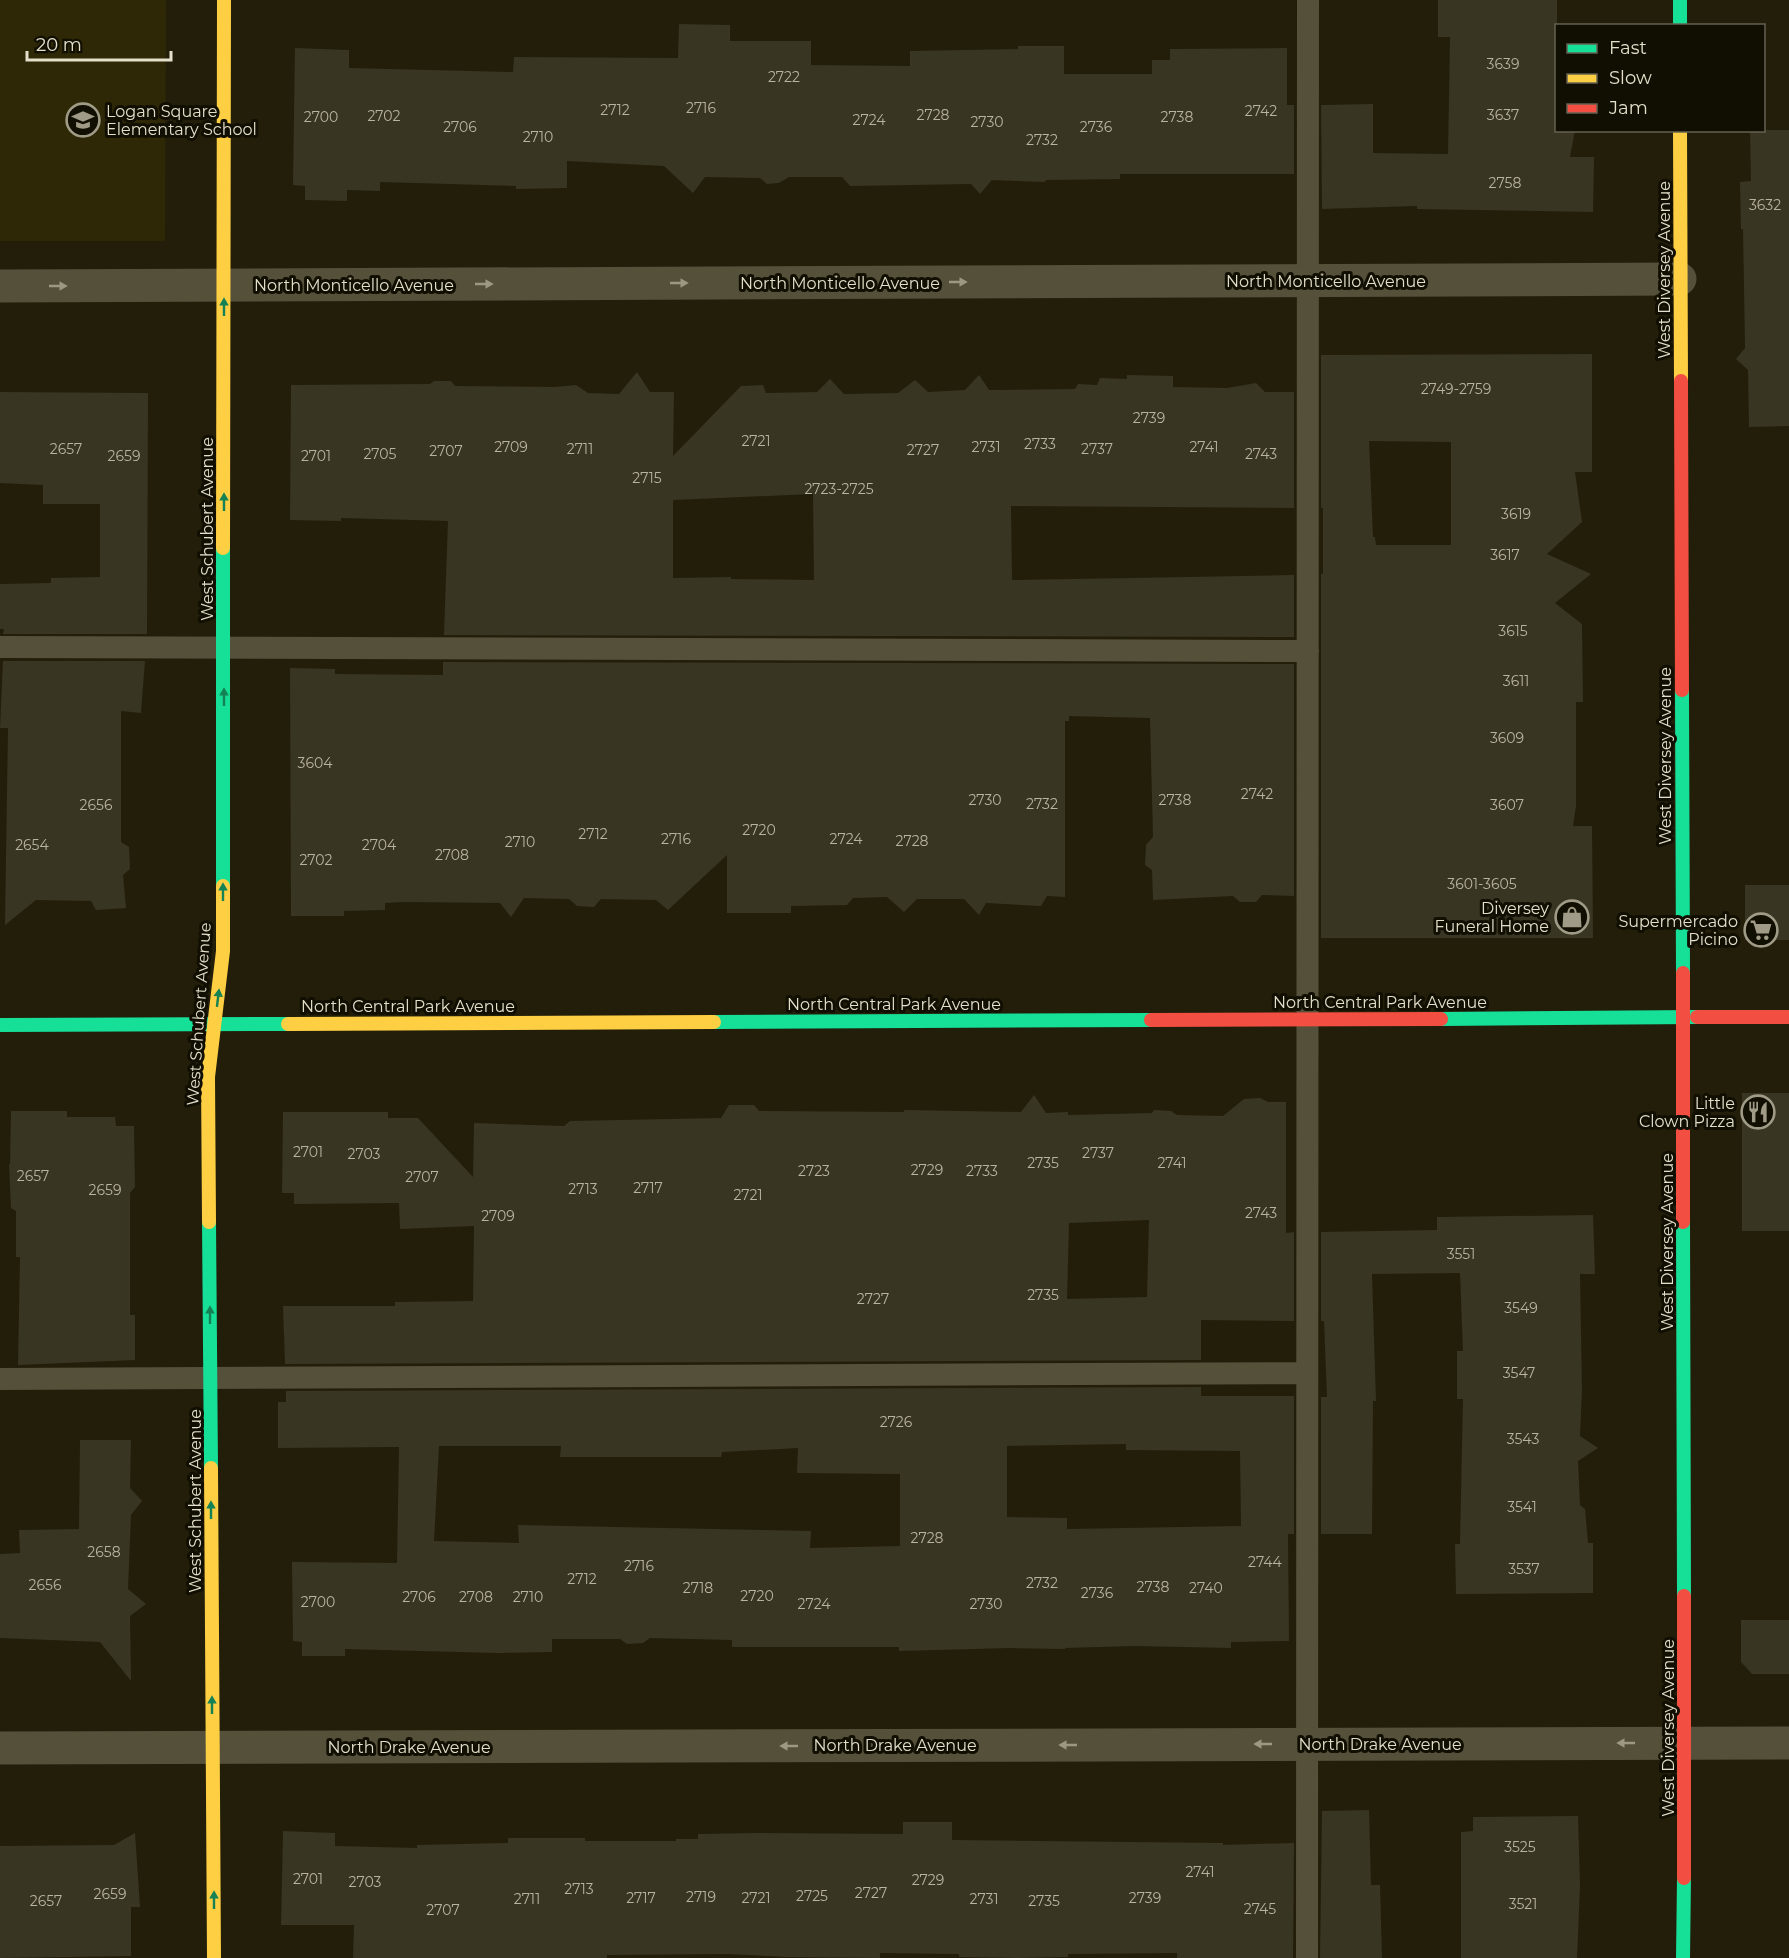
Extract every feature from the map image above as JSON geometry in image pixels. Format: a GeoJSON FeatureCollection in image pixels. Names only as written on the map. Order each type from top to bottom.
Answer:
{"type":"FeatureCollection","features":[{"type":"Feature","properties":{"kind":"street","name":"West Schubert Avenue"},"geometry":{"type":"LineString","coordinates":[[214,1958],[208,1077],[223,951],[224,0]]}},
{"type":"Feature","properties":{"kind":"street"},"geometry":{"type":"LineString","coordinates":[[1680,0],[1680,24]]}},
{"type":"Feature","properties":{"kind":"street","name":"West Diversey Avenue"},"geometry":{"type":"LineString","coordinates":[[1680,132],[1683,1958]]}},
{"type":"Feature","properties":{"kind":"street","name":"North Monticello Avenue"},"geometry":{"type":"LineString","coordinates":[[0,286],[1680,279]]}},
{"type":"Feature","properties":{"kind":"street","name":"North Central Park Avenue"},"geometry":{"type":"LineString","coordinates":[[0,1025],[1789,1017]]}},
{"type":"Feature","properties":{"kind":"street","name":"North Drake Avenue"},"geometry":{"type":"LineString","coordinates":[[0,1748],[1789,1743]]}},
{"type":"Feature","properties":{"kind":"lane"},"geometry":{"type":"LineString","coordinates":[[1307,1958],[1308,0]]}},
{"type":"Feature","properties":{"kind":"lane"},"geometry":{"type":"LineString","coordinates":[[0,647],[1308,651]]}},
{"type":"Feature","properties":{"kind":"lane"},"geometry":{"type":"LineString","coordinates":[[0,1379],[1307,1373]]}},
{"type":"Feature","properties":{"kind":"shaded area","name":"Logan Square Elementary School"},"geometry":{"type":"Polygon","coordinates":[[[0,0],[166,0],[165,241],[0,241],[0,0]]]}},
{"type":"Feature","properties":{"kind":"building"},"geometry":{"type":"Polygon","coordinates":[[[1438,0],[1557,0],[1555,132],[1575,132],[1570,157],[1594,157],[1593,212],[1417,209],[1417,206],[1322,209],[1321,105],[1373,104],[1373,153],[1448,154],[1450,37],[1438,37],[1438,0]]]}},
{"type":"Feature","properties":{"kind":"building"},"geometry":{"type":"Polygon","coordinates":[[[679,24],[730,25],[730,41],[811,41],[811,65],[910,66],[910,51],[1064,46],[1064,74],[1152,74],[1152,60],[1170,60],[1170,49],[1287,48],[1287,105],[1294,105],[1294,174],[1120,174],[1120,179],[1046,180],[1045,182],[992,180],[980,194],[971,184],[850,186],[842,177],[789,177],[779,183],[767,184],[760,178],[705,177],[693,193],[664,166],[567,161],[567,188],[516,189],[516,186],[380,182],[380,191],[347,190],[347,201],[305,200],[305,186],[293,185],[295,48],[349,50],[349,68],[513,72],[514,57],[678,58],[679,24]]]}},
{"type":"Feature","properties":{"kind":"building"},"geometry":{"type":"Polygon","coordinates":[[[1789,130],[1789,426],[1749,427],[1748,370],[1736,359],[1745,348],[1740,182],[1751,181],[1750,132],[1789,130]]]}},
{"type":"Feature","properties":{"kind":"building"},"geometry":{"type":"Polygon","coordinates":[[[1592,354],[1592,472],[1575,472],[1582,522],[1547,554],[1591,574],[1555,603],[1582,624],[1583,702],[1576,702],[1576,806],[1573,826],[1592,826],[1593,938],[1321,938],[1323,508],[1321,508],[1321,355],[1592,354]],[[1369,441],[1373,537],[1375,537],[1376,545],[1451,545],[1451,442],[1369,441]]]}},
{"type":"Feature","properties":{"kind":"building"},"geometry":{"type":"Polygon","coordinates":[[[637,372],[650,392],[674,392],[673,456],[741,386],[763,385],[766,393],[817,392],[830,379],[844,394],[898,393],[915,380],[928,392],[965,390],[979,375],[989,390],[1075,389],[1078,384],[1097,385],[1100,378],[1127,379],[1127,375],[1173,376],[1173,387],[1227,388],[1256,383],[1265,392],[1294,392],[1294,508],[1011,506],[1012,580],[1294,575],[1294,637],[444,635],[448,521],[341,518],[341,521],[290,520],[291,385],[430,384],[434,381],[451,381],[455,386],[555,387],[576,385],[588,393],[619,394],[637,372]],[[813,494],[673,500],[673,578],[731,577],[731,579],[814,580],[813,494]]]}},
{"type":"Feature","properties":{"kind":"building"},"geometry":{"type":"Polygon","coordinates":[[[0,392],[148,393],[147,634],[3,634],[4,629],[0,629],[0,584],[51,583],[51,578],[100,577],[100,504],[43,504],[43,485],[0,483],[0,392]]]}},
{"type":"Feature","properties":{"kind":"building"},"geometry":{"type":"Polygon","coordinates":[[[3,661],[145,661],[141,713],[121,711],[121,842],[129,847],[130,869],[123,875],[126,908],[96,910],[91,901],[36,900],[5,925],[8,728],[0,728],[3,661]]]}},
{"type":"Feature","properties":{"kind":"building"},"geometry":{"type":"Polygon","coordinates":[[[443,662],[1294,664],[1294,896],[1262,895],[1256,902],[1240,902],[1233,896],[1153,900],[1152,870],[1145,865],[1146,845],[1153,837],[1150,718],[1069,716],[1069,721],[1065,721],[1065,897],[1047,896],[1041,906],[986,903],[979,915],[964,899],[917,899],[904,912],[887,897],[853,898],[847,905],[791,906],[791,913],[727,913],[727,855],[668,910],[656,900],[601,899],[594,907],[577,906],[569,899],[524,898],[511,917],[500,903],[404,902],[385,903],[385,910],[344,911],[344,916],[291,916],[290,668],[335,669],[335,674],[443,675],[443,662]]]}},
{"type":"Feature","properties":{"kind":"building"},"geometry":{"type":"Polygon","coordinates":[[[1745,885],[1789,885],[1789,940],[1745,940],[1745,885]]]}},
{"type":"Feature","properties":{"kind":"building"},"geometry":{"type":"Polygon","coordinates":[[[1742,1093],[1789,1093],[1789,1231],[1742,1231],[1742,1093]]]}},
{"type":"Feature","properties":{"kind":"building"},"geometry":{"type":"Polygon","coordinates":[[[1034,1095],[1046,1113],[1068,1112],[1068,1115],[1152,1113],[1154,1110],[1171,1111],[1177,1115],[1223,1116],[1244,1099],[1260,1098],[1268,1102],[1286,1102],[1286,1233],[1294,1232],[1294,1321],[1201,1320],[1201,1360],[285,1364],[283,1306],[395,1306],[395,1302],[473,1301],[474,1226],[400,1229],[399,1203],[294,1204],[294,1193],[282,1193],[283,1112],[388,1112],[388,1118],[418,1118],[473,1177],[474,1123],[564,1126],[570,1121],[721,1118],[729,1105],[754,1105],[759,1111],[1021,1112],[1034,1095]],[[1149,1220],[1069,1223],[1067,1299],[1147,1297],[1149,1220]]]}},
{"type":"Feature","properties":{"kind":"building"},"geometry":{"type":"Polygon","coordinates":[[[11,1111],[67,1111],[67,1117],[115,1117],[116,1126],[134,1126],[135,1187],[130,1193],[130,1315],[135,1315],[135,1360],[18,1365],[20,1257],[16,1257],[16,1211],[11,1208],[9,1164],[11,1111]]]}},
{"type":"Feature","properties":{"kind":"building"},"geometry":{"type":"Polygon","coordinates":[[[1593,1215],[1595,1274],[1580,1274],[1582,1390],[1580,1436],[1598,1448],[1578,1461],[1580,1505],[1585,1509],[1588,1543],[1593,1543],[1593,1593],[1456,1594],[1455,1544],[1460,1544],[1463,1399],[1457,1399],[1457,1351],[1463,1351],[1460,1273],[1372,1274],[1376,1401],[1373,1401],[1372,1534],[1321,1534],[1321,1397],[1327,1397],[1324,1321],[1321,1321],[1321,1232],[1437,1230],[1437,1217],[1593,1215]]]}},
{"type":"Feature","properties":{"kind":"building"},"geometry":{"type":"Polygon","coordinates":[[[1201,1387],[1201,1396],[1294,1396],[1294,1534],[1288,1534],[1289,1641],[1231,1642],[1231,1648],[1134,1646],[899,1651],[899,1647],[732,1647],[732,1640],[650,1638],[643,1643],[627,1644],[620,1639],[552,1639],[552,1652],[345,1649],[345,1656],[302,1656],[302,1642],[293,1641],[292,1562],[397,1563],[399,1447],[278,1448],[278,1402],[286,1402],[286,1391],[1201,1387]],[[1126,1444],[1007,1446],[1007,1517],[1067,1518],[1067,1529],[1241,1526],[1240,1451],[1126,1450],[1126,1444]],[[439,1446],[434,1541],[519,1543],[518,1525],[811,1531],[810,1548],[900,1546],[900,1474],[797,1473],[798,1448],[722,1452],[721,1457],[560,1457],[561,1446],[439,1446]]]}},
{"type":"Feature","properties":{"kind":"building"},"geometry":{"type":"Polygon","coordinates":[[[80,1440],[131,1440],[130,1488],[142,1501],[131,1515],[128,1589],[146,1604],[130,1616],[131,1681],[100,1642],[0,1638],[0,1554],[20,1553],[19,1530],[79,1529],[80,1440]]]}},
{"type":"Feature","properties":{"kind":"building"},"geometry":{"type":"Polygon","coordinates":[[[1741,1620],[1789,1620],[1789,1674],[1752,1674],[1741,1662],[1741,1620]]]}},
{"type":"Feature","properties":{"kind":"building"},"geometry":{"type":"Polygon","coordinates":[[[1369,1810],[1371,1885],[1380,1885],[1382,1958],[1320,1958],[1322,1811],[1369,1810]]]}},
{"type":"Feature","properties":{"kind":"building"},"geometry":{"type":"Polygon","coordinates":[[[1578,1816],[1580,1886],[1577,1958],[1461,1958],[1461,1832],[1473,1831],[1473,1817],[1578,1816]]]}},
{"type":"Feature","properties":{"kind":"building"},"geometry":{"type":"Polygon","coordinates":[[[903,1822],[952,1822],[952,1840],[1223,1843],[1223,1845],[1294,1843],[1293,1958],[1177,1958],[1177,1953],[1068,1954],[1068,1957],[1019,1958],[959,1957],[959,1954],[880,1953],[880,1958],[727,1954],[607,1955],[607,1958],[353,1958],[354,1925],[281,1925],[283,1831],[335,1833],[335,1846],[417,1848],[417,1845],[508,1843],[508,1838],[676,1841],[676,1839],[698,1839],[698,1834],[903,1834],[903,1822]]]}},
{"type":"Feature","properties":{"kind":"building"},"geometry":{"type":"Polygon","coordinates":[[[135,1833],[140,1907],[131,1907],[131,1956],[0,1958],[0,1846],[114,1845],[135,1833]]]}},
{"type":"Feature","properties":{"kind":"traffic: fast"},"geometry":{"type":"LineString","coordinates":[[1680,0],[1680,24]]}},
{"type":"Feature","properties":{"kind":"traffic: fast"},"geometry":{"type":"LineString","coordinates":[[223,548],[223,886]]}},
{"type":"Feature","properties":{"kind":"traffic: fast"},"geometry":{"type":"LineString","coordinates":[[1682,690],[1683,973]]}},
{"type":"Feature","properties":{"kind":"traffic: fast"},"geometry":{"type":"LineString","coordinates":[[1441,1019],[1697,1017]]}},
{"type":"Feature","properties":{"kind":"traffic: fast"},"geometry":{"type":"LineString","coordinates":[[714,1022],[1151,1020]]}},
{"type":"Feature","properties":{"kind":"traffic: fast"},"geometry":{"type":"LineString","coordinates":[[0,1025],[288,1024]]}},
{"type":"Feature","properties":{"kind":"traffic: fast"},"geometry":{"type":"LineString","coordinates":[[209,1222],[211,1468]]}},
{"type":"Feature","properties":{"kind":"traffic: fast"},"geometry":{"type":"LineString","coordinates":[[1683,1222],[1684,1596]]}},
{"type":"Feature","properties":{"kind":"traffic: fast"},"geometry":{"type":"LineString","coordinates":[[1683,1958],[1684,1878]]}},
{"type":"Feature","properties":{"kind":"traffic: slow"},"geometry":{"type":"LineString","coordinates":[[223,548],[224,0]]}},
{"type":"Feature","properties":{"kind":"traffic: slow"},"geometry":{"type":"LineString","coordinates":[[1680,132],[1681,381]]}},
{"type":"Feature","properties":{"kind":"traffic: slow"},"geometry":{"type":"LineString","coordinates":[[209,1222],[208,1077],[223,951],[223,886]]}},
{"type":"Feature","properties":{"kind":"traffic: slow"},"geometry":{"type":"LineString","coordinates":[[288,1024],[714,1022]]}},
{"type":"Feature","properties":{"kind":"traffic: slow"},"geometry":{"type":"LineString","coordinates":[[211,1468],[214,1958]]}},
{"type":"Feature","properties":{"kind":"traffic: jam"},"geometry":{"type":"LineString","coordinates":[[1681,381],[1682,690]]}},
{"type":"Feature","properties":{"kind":"traffic: jam"},"geometry":{"type":"LineString","coordinates":[[1683,973],[1683,1222]]}},
{"type":"Feature","properties":{"kind":"traffic: jam"},"geometry":{"type":"LineString","coordinates":[[1697,1017],[1789,1017]]}},
{"type":"Feature","properties":{"kind":"traffic: jam"},"geometry":{"type":"LineString","coordinates":[[1151,1020],[1441,1019]]}},
{"type":"Feature","properties":{"kind":"traffic: jam"},"geometry":{"type":"LineString","coordinates":[[1684,1596],[1684,1878]]}},
{"type":"Feature","properties":{"kind":"place","name":"Logan Square Elementary School"},"geometry":{"type":"Point","coordinates":[83,120]}},
{"type":"Feature","properties":{"kind":"place","name":"Diversey Funeral Home"},"geometry":{"type":"Point","coordinates":[1572,917]}},
{"type":"Feature","properties":{"kind":"place","name":"Supermercado Picino"},"geometry":{"type":"Point","coordinates":[1761,930]}},
{"type":"Feature","properties":{"kind":"place","name":"Little Clown Pizza"},"geometry":{"type":"Point","coordinates":[1758,1112]}}]}
